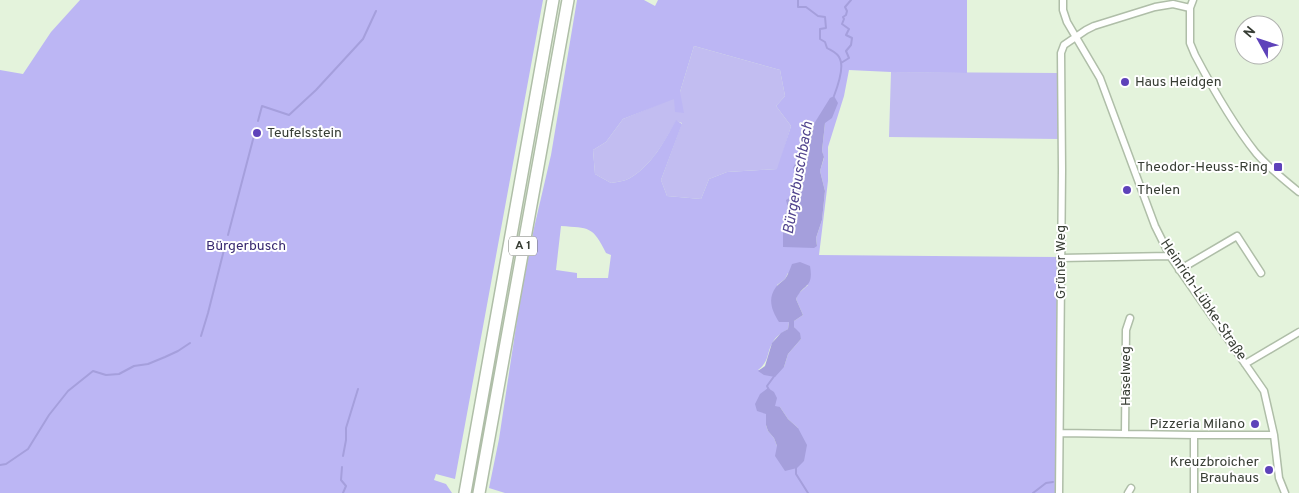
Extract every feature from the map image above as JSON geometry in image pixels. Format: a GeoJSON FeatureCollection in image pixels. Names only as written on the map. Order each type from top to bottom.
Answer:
{"type":"FeatureCollection","features":[{"type":"Feature","properties":{"kind":"highway","name":"A 1"},"geometry":{"type":"LineString","coordinates":[[465,493],[553,0]]}},
{"type":"Feature","properties":{"kind":"highway","name":"A 1"},"geometry":{"type":"LineString","coordinates":[[479,493],[568,0]]}},
{"type":"Feature","properties":{"kind":"street","name":"Heinrich-Lübke-Straße"},"geometry":{"type":"LineString","coordinates":[[1063,0],[1063,10],[1067,22],[1100,78],[1155,226],[1170,256],[1264,391],[1274,435],[1279,478],[1285,493]]}},
{"type":"Feature","properties":{"kind":"street"},"geometry":{"type":"LineString","coordinates":[[1193,0],[1190,8],[1190,43],[1194,55],[1239,130],[1276,173],[1299,192]]}},
{"type":"Feature","properties":{"kind":"street"},"geometry":{"type":"LineString","coordinates":[[1076,36],[1094,26],[1155,8],[1173,4],[1190,8]]}},
{"type":"Feature","properties":{"kind":"street","name":"Grüner Weg"},"geometry":{"type":"LineString","coordinates":[[1059,493],[1062,178],[1061,53],[1064,45],[1076,36]]}},
{"type":"Feature","properties":{"kind":"street"},"geometry":{"type":"LineString","coordinates":[[1179,270],[1237,236],[1260,274]]}},
{"type":"Feature","properties":{"kind":"street"},"geometry":{"type":"LineString","coordinates":[[1060,258],[1170,256]]}},
{"type":"Feature","properties":{"kind":"street","name":"Haselweg"},"geometry":{"type":"LineString","coordinates":[[1125,434],[1126,330],[1130,318]]}},
{"type":"Feature","properties":{"kind":"street"},"geometry":{"type":"LineString","coordinates":[[1246,364],[1299,332]]}},
{"type":"Feature","properties":{"kind":"street"},"geometry":{"type":"LineString","coordinates":[[1060,433],[1274,435]]}},
{"type":"Feature","properties":{"kind":"street"},"geometry":{"type":"LineString","coordinates":[[1194,435],[1194,493]]}},
{"type":"Feature","properties":{"kind":"shaded area"},"geometry":{"type":"Polygon","coordinates":[[[694,46],[780,70],[785,96],[776,106],[791,126],[778,169],[727,172],[709,179],[701,199],[667,196],[661,180],[682,123],[676,121],[662,145],[638,173],[623,181],[611,183],[595,174],[593,150],[606,142],[623,119],[674,98],[680,92],[694,46]]]}},
{"type":"Feature","properties":{"kind":"shaded area"},"geometry":{"type":"Polygon","coordinates":[[[891,72],[1058,73],[1059,139],[889,137],[891,72]]]}},
{"type":"Feature","properties":{"kind":"green space","name":"Bürgerbusch"},"geometry":{"type":"Polygon","coordinates":[[[80,0],[543,0],[455,479],[436,474],[434,480],[446,484],[452,493],[0,493],[0,70],[23,74],[51,32],[80,0]]]}},
{"type":"Feature","properties":{"kind":"green space"},"geometry":{"type":"Polygon","coordinates":[[[577,0],[644,0],[655,6],[658,0],[967,0],[967,73],[849,70],[844,96],[828,147],[828,181],[819,255],[1059,257],[1057,493],[505,493],[489,488],[499,439],[520,300],[551,155],[577,0]],[[694,46],[680,92],[684,113],[675,112],[674,99],[623,119],[606,142],[593,150],[595,174],[611,183],[623,181],[638,173],[662,145],[676,120],[682,124],[661,180],[667,196],[701,199],[709,179],[727,172],[777,169],[791,126],[776,106],[785,96],[780,70],[694,46]],[[819,117],[807,135],[804,156],[797,160],[797,174],[791,188],[791,197],[783,219],[817,246],[816,238],[822,220],[825,191],[820,171],[824,158],[822,151],[825,123],[819,117]],[[561,226],[556,270],[577,273],[577,278],[608,278],[611,255],[606,253],[597,238],[589,230],[561,226]],[[788,273],[785,279],[777,285],[789,322],[788,329],[774,340],[766,360],[758,370],[784,367],[788,354],[801,339],[794,327],[794,321],[803,315],[796,299],[798,294],[808,285],[788,273]],[[780,407],[766,414],[766,425],[777,446],[798,428],[788,419],[780,407]]]}},
{"type":"Feature","properties":{"kind":"water"},"geometry":{"type":"Polygon","coordinates":[[[834,96],[838,103],[832,118],[825,123],[822,151],[824,157],[820,171],[825,191],[822,220],[816,238],[817,246],[814,248],[783,247],[783,219],[788,208],[786,200],[791,197],[791,188],[797,174],[793,168],[797,160],[804,156],[807,135],[830,98],[834,96]]]}},
{"type":"Feature","properties":{"kind":"water"},"geometry":{"type":"Polygon","coordinates":[[[800,262],[810,266],[811,273],[809,282],[796,299],[803,315],[794,321],[794,327],[800,333],[801,339],[788,354],[784,367],[775,377],[764,375],[758,371],[765,366],[772,343],[781,333],[788,329],[789,322],[779,322],[774,314],[771,300],[773,291],[784,280],[792,264],[800,262]]]}},
{"type":"Feature","properties":{"kind":"water"},"geometry":{"type":"Polygon","coordinates":[[[768,388],[774,392],[777,398],[775,406],[780,407],[788,419],[798,428],[807,445],[804,461],[797,468],[785,471],[775,456],[777,446],[774,438],[768,431],[766,414],[757,411],[755,404],[760,394],[768,388]]]}},
{"type":"Feature","properties":{"kind":"waterway","name":"Bürgerbuschbach"},"geometry":{"type":"LineString","coordinates":[[798,0],[798,7],[806,7],[818,16],[825,17],[826,28],[820,29],[820,39],[825,42],[827,48],[838,55],[841,63],[840,78],[834,96]]}},
{"type":"Feature","properties":{"kind":"waterway"},"geometry":{"type":"LineString","coordinates":[[841,63],[849,58],[846,51],[851,45],[852,38],[846,35],[849,29],[842,24],[843,17],[847,11],[845,7],[851,0]]}},
{"type":"Feature","properties":{"kind":"waterway"},"geometry":{"type":"LineString","coordinates":[[258,121],[262,106],[289,115],[316,90],[363,39],[376,11]]}},
{"type":"Feature","properties":{"kind":"waterway"},"geometry":{"type":"LineString","coordinates":[[228,235],[256,128]]}},
{"type":"Feature","properties":{"kind":"waterway"},"geometry":{"type":"LineString","coordinates":[[201,336],[226,242]]}},
{"type":"Feature","properties":{"kind":"waterway"},"geometry":{"type":"LineString","coordinates":[[0,465],[6,464],[28,449],[49,415],[68,391],[93,371],[106,375],[119,374],[134,366],[148,364],[165,357],[190,343]]}},
{"type":"Feature","properties":{"kind":"waterway","name":"Bürgerbuschbach"},"geometry":{"type":"LineString","coordinates":[[769,390],[767,386],[775,375]]}},
{"type":"Feature","properties":{"kind":"waterway"},"geometry":{"type":"LineString","coordinates":[[343,456],[346,428],[358,389]]}},
{"type":"Feature","properties":{"kind":"waterway"},"geometry":{"type":"LineString","coordinates":[[342,467],[341,480],[346,486],[343,493]]}},
{"type":"Feature","properties":{"kind":"waterway","name":"Bürgerbuschbach"},"geometry":{"type":"LineString","coordinates":[[796,467],[796,474],[808,493]]}},
{"type":"Feature","properties":{"kind":"waterway"},"geometry":{"type":"LineString","coordinates":[[1033,493],[1046,483],[1053,482]]}},
{"type":"Feature","properties":{"kind":"place","name":"Haus Heidgen"},"geometry":{"type":"Point","coordinates":[1125,82]}},
{"type":"Feature","properties":{"kind":"place","name":"Teufelsstein"},"geometry":{"type":"Point","coordinates":[257,133]}},
{"type":"Feature","properties":{"kind":"place","name":"Theodor-Heuss-Ring"},"geometry":{"type":"Point","coordinates":[1278,167]}},
{"type":"Feature","properties":{"kind":"place","name":"Thelen"},"geometry":{"type":"Point","coordinates":[1127,190]}},
{"type":"Feature","properties":{"kind":"place","name":"Pizzeria Milano"},"geometry":{"type":"Point","coordinates":[1255,424]}},
{"type":"Feature","properties":{"kind":"place","name":"Kreuzbroicher Brauhaus"},"geometry":{"type":"Point","coordinates":[1269,470]}}]}
